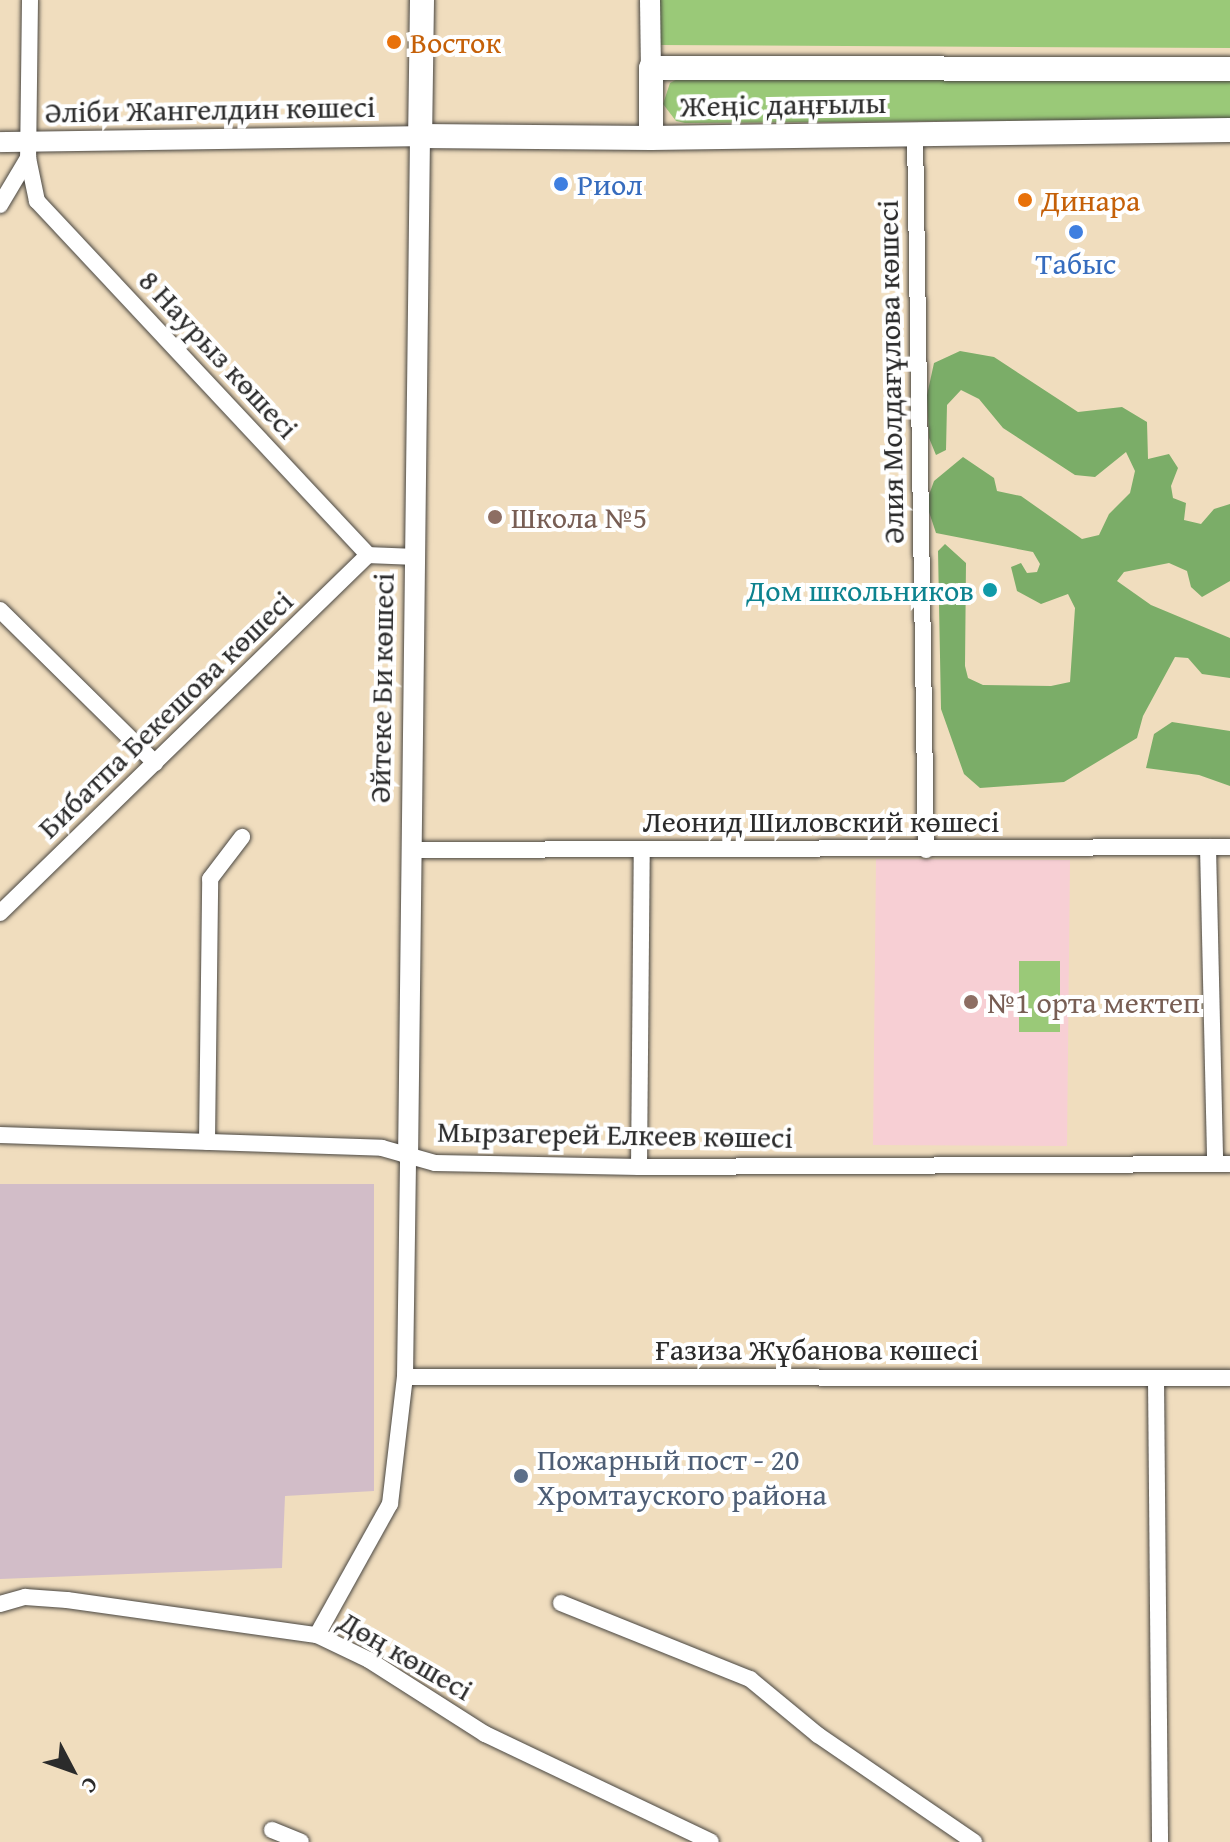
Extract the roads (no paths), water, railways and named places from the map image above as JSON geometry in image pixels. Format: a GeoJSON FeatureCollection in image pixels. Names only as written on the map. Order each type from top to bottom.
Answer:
{"type":"FeatureCollection","features":[{"type":"Feature","properties":{"kind":"main road","name":"Әйтеке Би көшесі"},"geometry":{"type":"LineString","coordinates":[[420,136],[422,0]]}},
{"type":"Feature","properties":{"kind":"main road","name":"Жеңіс даңғылы"},"geometry":{"type":"LineString","coordinates":[[1230,69],[651,68],[651,138],[1230,130]]}},
{"type":"Feature","properties":{"kind":"main road"},"geometry":{"type":"LineString","coordinates":[[420,136],[651,138]]}},
{"type":"Feature","properties":{"kind":"street","name":"8 Наурыз көшесі"},"geometry":{"type":"LineString","coordinates":[[30,0],[28,150],[37,201],[368,555]]}},
{"type":"Feature","properties":{"kind":"street"},"geometry":{"type":"LineString","coordinates":[[650,0],[651,68]]}},
{"type":"Feature","properties":{"kind":"street","name":"Әлия Молдағұлова көшесі"},"geometry":{"type":"LineString","coordinates":[[915,133],[926,850]]}},
{"type":"Feature","properties":{"kind":"street","name":"Әліби Жангелдин көшесі"},"geometry":{"type":"LineString","coordinates":[[0,142],[28,150],[420,136]]}},
{"type":"Feature","properties":{"kind":"street","name":"Әйтеке Би көшесі"},"geometry":{"type":"LineString","coordinates":[[317,1635],[390,1504],[405,1377],[420,136]]}},
{"type":"Feature","properties":{"kind":"street"},"geometry":{"type":"LineString","coordinates":[[0,205],[28,150]]}},
{"type":"Feature","properties":{"kind":"street"},"geometry":{"type":"LineString","coordinates":[[368,555],[415,557]]}},
{"type":"Feature","properties":{"kind":"street","name":"Бибатпа Бекешова көшесі"},"geometry":{"type":"LineString","coordinates":[[2,907],[368,555]]}},
{"type":"Feature","properties":{"kind":"street"},"geometry":{"type":"LineString","coordinates":[[0,610],[155,763]]}},
{"type":"Feature","properties":{"kind":"street"},"geometry":{"type":"LineString","coordinates":[[207,1142],[210,879],[242,837]]}},
{"type":"Feature","properties":{"kind":"street"},"geometry":{"type":"LineString","coordinates":[[1208,847],[1223,1164]]}},
{"type":"Feature","properties":{"kind":"street","name":"Леонид Шиловский көшесі"},"geometry":{"type":"LineString","coordinates":[[411,850],[1230,847]]}},
{"type":"Feature","properties":{"kind":"street"},"geometry":{"type":"LineString","coordinates":[[639,1167],[642,850]]}},
{"type":"Feature","properties":{"kind":"street","name":"Мырзагерей Елкеев көшесі"},"geometry":{"type":"LineString","coordinates":[[0,1135],[382,1148],[435,1163],[639,1167],[1223,1164]]}},
{"type":"Feature","properties":{"kind":"street","name":"Ғазиза Жұбанова көшесі"},"geometry":{"type":"LineString","coordinates":[[405,1377],[1230,1378]]}},
{"type":"Feature","properties":{"kind":"street"},"geometry":{"type":"LineString","coordinates":[[1156,1378],[1160,1842]]}},
{"type":"Feature","properties":{"kind":"street","name":"Дөң көшесі"},"geometry":{"type":"LineString","coordinates":[[0,1604],[25,1597],[67,1600],[317,1635],[369,1660],[485,1734],[711,1842]]}},
{"type":"Feature","properties":{"kind":"street"},"geometry":{"type":"LineString","coordinates":[[561,1603],[750,1679],[818,1735],[974,1842]]}},
{"type":"Feature","properties":{"kind":"street"},"geometry":{"type":"LineString","coordinates":[[272,1830],[301,1842]]}},
{"type":"Feature","properties":{"kind":"place","name":"Восток"},"geometry":{"type":"Point","coordinates":[394,42]}},
{"type":"Feature","properties":{"kind":"place","name":"Риол"},"geometry":{"type":"Point","coordinates":[561,184]}},
{"type":"Feature","properties":{"kind":"place","name":"Динара"},"geometry":{"type":"Point","coordinates":[1025,200]}},
{"type":"Feature","properties":{"kind":"place","name":"Табыс"},"geometry":{"type":"Point","coordinates":[1076,232]}},
{"type":"Feature","properties":{"kind":"place","name":"Школа №5"},"geometry":{"type":"Point","coordinates":[495,517]}},
{"type":"Feature","properties":{"kind":"place","name":"Дом школьников"},"geometry":{"type":"Point","coordinates":[990,590]}},
{"type":"Feature","properties":{"kind":"place","name":"№1 орта мектеп"},"geometry":{"type":"Point","coordinates":[971,1002]}},
{"type":"Feature","properties":{"kind":"place","name":"Пожарный пост - 20 Хромтауского района"},"geometry":{"type":"Point","coordinates":[521,1476]}}]}
